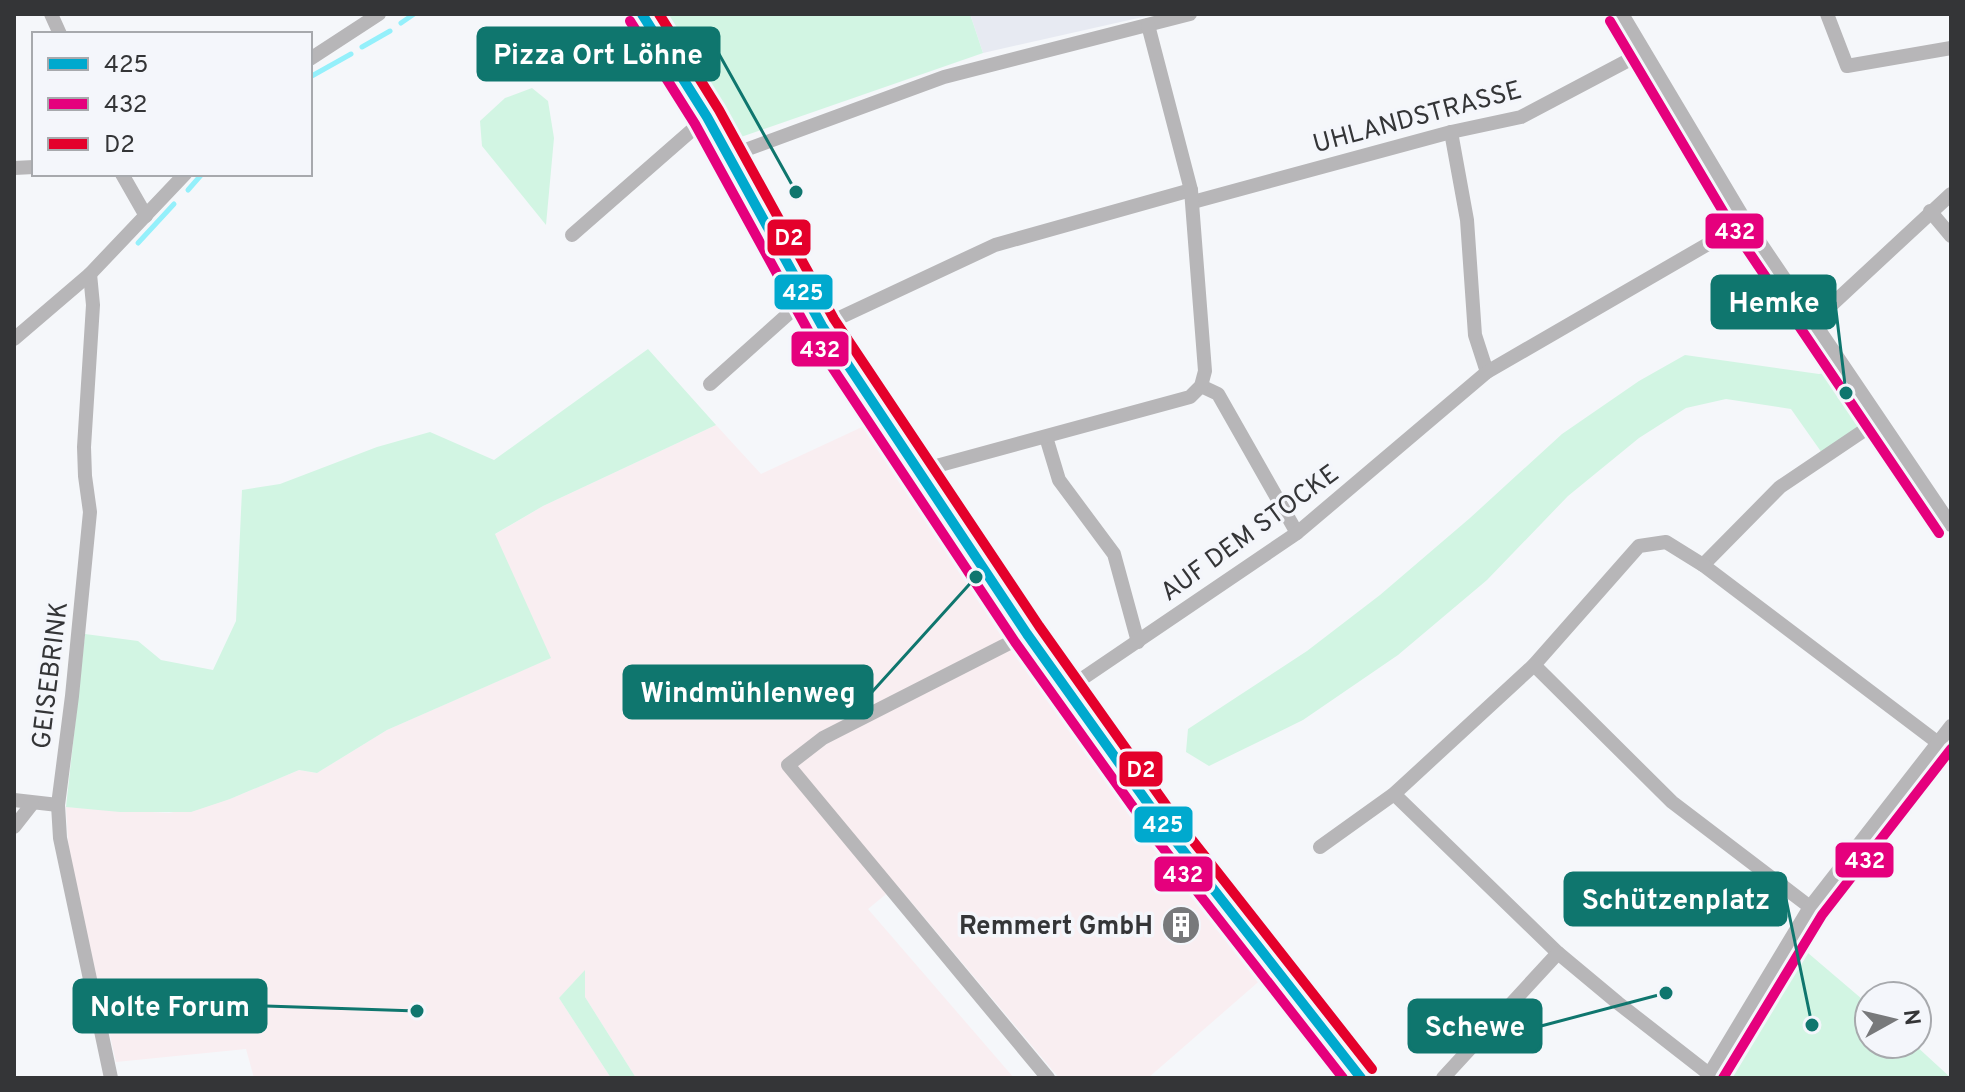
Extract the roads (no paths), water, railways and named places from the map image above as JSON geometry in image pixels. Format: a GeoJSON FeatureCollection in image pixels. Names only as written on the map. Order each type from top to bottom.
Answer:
{"type":"FeatureCollection","features":[{"type":"Feature","properties":{"kind":"street"},"geometry":{"type":"LineString","coordinates":[[312,58],[379,14]]}},
{"type":"Feature","properties":{"kind":"street"},"geometry":{"type":"LineString","coordinates":[[642,14],[707,117],[822,326],[1027,634],[1167,830],[1361,1078]]}},
{"type":"Feature","properties":{"kind":"street"},"geometry":{"type":"LineString","coordinates":[[729,156],[944,77],[1190,14]]}},
{"type":"Feature","properties":{"kind":"street"},"geometry":{"type":"LineString","coordinates":[[1622,14],[1746,222],[1951,525]]}},
{"type":"Feature","properties":{"kind":"street"},"geometry":{"type":"LineString","coordinates":[[1827,14],[1847,66],[1951,48]]}},
{"type":"Feature","properties":{"kind":"street"},"geometry":{"type":"LineString","coordinates":[[918,471],[1190,397],[1201,386],[1205,371],[1192,196],[1148,25]]}},
{"type":"Feature","properties":{"kind":"street","name":"UHLANDSTRASSE"},"geometry":{"type":"LineString","coordinates":[[822,326],[995,245],[1521,117],[1644,52]]}},
{"type":"Feature","properties":{"kind":"street"},"geometry":{"type":"LineString","coordinates":[[572,235],[707,117]]}},
{"type":"Feature","properties":{"kind":"street"},"geometry":{"type":"LineString","coordinates":[[1451,132],[1467,220],[1475,335],[1487,372]]}},
{"type":"Feature","properties":{"kind":"street"},"geometry":{"type":"LineString","coordinates":[[123,176],[146,216]]}},
{"type":"Feature","properties":{"kind":"street"},"geometry":{"type":"LineString","coordinates":[[14,339],[90,274],[183,176]]}},
{"type":"Feature","properties":{"kind":"street"},"geometry":{"type":"LineString","coordinates":[[1812,323],[1951,194]]}},
{"type":"Feature","properties":{"kind":"street"},"geometry":{"type":"LineString","coordinates":[[1930,211],[1951,236]]}},
{"type":"Feature","properties":{"kind":"street","name":"AUF DEM STOCKE"},"geometry":{"type":"LineString","coordinates":[[1067,689],[1297,533],[1487,372],[1746,222]]}},
{"type":"Feature","properties":{"kind":"street","name":"GEISEBRINK"},"geometry":{"type":"LineString","coordinates":[[90,274],[93,305],[84,447],[90,512],[88,548],[58,805],[60,838],[111,1078]]}},
{"type":"Feature","properties":{"kind":"street"},"geometry":{"type":"LineString","coordinates":[[710,384],[806,298]]}},
{"type":"Feature","properties":{"kind":"street"},"geometry":{"type":"LineString","coordinates":[[1201,386],[1218,394],[1297,533]]}},
{"type":"Feature","properties":{"kind":"street"},"geometry":{"type":"LineString","coordinates":[[1703,565],[1780,487],[1878,421]]}},
{"type":"Feature","properties":{"kind":"street"},"geometry":{"type":"LineString","coordinates":[[1046,437],[1059,480],[1114,554],[1138,642]]}},
{"type":"Feature","properties":{"kind":"street"},"geometry":{"type":"LineString","coordinates":[[1320,847],[1394,794],[1534,665],[1639,546],[1666,542],[1703,565],[1937,742]]}},
{"type":"Feature","properties":{"kind":"street"},"geometry":{"type":"LineString","coordinates":[[1027,634],[823,738],[788,765],[1048,1078]]}},
{"type":"Feature","properties":{"kind":"street"},"geometry":{"type":"LineString","coordinates":[[1534,665],[1672,802],[1810,907]]}},
{"type":"Feature","properties":{"kind":"street"},"geometry":{"type":"LineString","coordinates":[[1394,794],[1558,953],[1708,1076],[1810,907],[1951,726]]}},
{"type":"Feature","properties":{"kind":"street"},"geometry":{"type":"LineString","coordinates":[[14,800],[58,805]]}},
{"type":"Feature","properties":{"kind":"street"},"geometry":{"type":"LineString","coordinates":[[14,827],[32,804]]}},
{"type":"Feature","properties":{"kind":"street"},"geometry":{"type":"LineString","coordinates":[[1443,1078],[1558,953]]}},
{"type":"Feature","properties":{"kind":"waterway"},"geometry":{"type":"LineString","coordinates":[[401,23],[414,14]]}},
{"type":"Feature","properties":{"kind":"waterway"},"geometry":{"type":"LineString","coordinates":[[362,47],[390,31]]}},
{"type":"Feature","properties":{"kind":"waterway"},"geometry":{"type":"LineString","coordinates":[[312,76],[351,54]]}},
{"type":"Feature","properties":{"kind":"waterway"},"geometry":{"type":"LineString","coordinates":[[188,190],[200,176]]}},
{"type":"Feature","properties":{"kind":"waterway"},"geometry":{"type":"LineString","coordinates":[[138,243],[174,204]]}},
{"type":"Feature","properties":{"kind":"place","name":"Pizza Ort Löhne"},"geometry":{"type":"Point","coordinates":[796,192]}},
{"type":"Feature","properties":{"kind":"place","name":"Hemke"},"geometry":{"type":"Point","coordinates":[1846,393]}},
{"type":"Feature","properties":{"kind":"place","name":"Windmühlenweg"},"geometry":{"type":"Point","coordinates":[976,577]}},
{"type":"Feature","properties":{"kind":"place","name":"Remmert GmbH"},"geometry":{"type":"Point","coordinates":[1181,925]}},
{"type":"Feature","properties":{"kind":"place","name":"Schewe"},"geometry":{"type":"Point","coordinates":[1666,993]}},
{"type":"Feature","properties":{"kind":"place","name":"Nolte Forum"},"geometry":{"type":"Point","coordinates":[417,1011]}},
{"type":"Feature","properties":{"kind":"place","name":"Schützenplatz"},"geometry":{"type":"Point","coordinates":[1812,1025]}}]}
